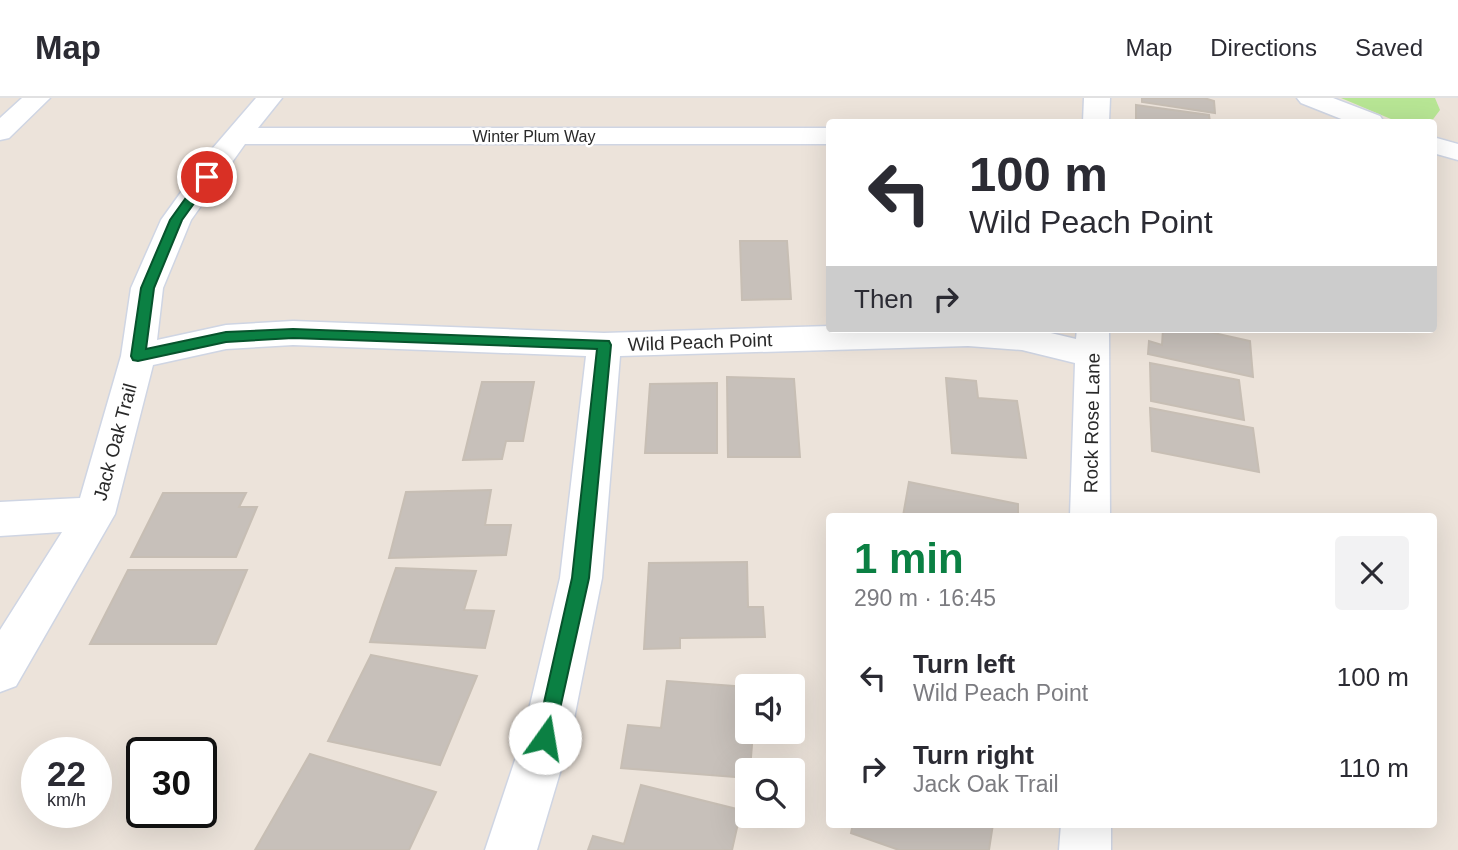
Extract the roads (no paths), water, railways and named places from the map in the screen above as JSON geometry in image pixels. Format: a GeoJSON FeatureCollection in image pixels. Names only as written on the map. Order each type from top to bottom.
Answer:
{"type":"FeatureCollection","features":[{"type":"Feature","properties":{"kind":"street"},"geometry":{"type":"LineString","coordinates":[[0,132],[37,98]]}},
{"type":"Feature","properties":{"kind":"street","name":"Jack Oak Trail"},"geometry":{"type":"LineString","coordinates":[[0,671],[95,514],[138,356],[148,288],[176,220],[268,98]]}},
{"type":"Feature","properties":{"kind":"street"},"geometry":{"type":"LineString","coordinates":[[1097,98],[1097,119]]}},
{"type":"Feature","properties":{"kind":"street"},"geometry":{"type":"LineString","coordinates":[[1310,98],[1363,119]]}},
{"type":"Feature","properties":{"kind":"street","name":"Winter Plum Way"},"geometry":{"type":"LineString","coordinates":[[238,136],[826,136]]}},
{"type":"Feature","properties":{"kind":"street"},"geometry":{"type":"LineString","coordinates":[[1437,146],[1458,152]]}},
{"type":"Feature","properties":{"kind":"street","name":"Wild Peach Point"},"geometry":{"type":"LineString","coordinates":[[138,356],[226,337],[293,333],[604,345],[968,334],[1093,342]]}},
{"type":"Feature","properties":{"kind":"street","name":"Rock Rose Lane"},"geometry":{"type":"LineString","coordinates":[[1090,513],[1093,342]]}},
{"type":"Feature","properties":{"kind":"street"},"geometry":{"type":"LineString","coordinates":[[511,850],[545,738],[581,578],[604,345]]}},
{"type":"Feature","properties":{"kind":"street"},"geometry":{"type":"LineString","coordinates":[[0,519],[95,514]]}},
{"type":"Feature","properties":{"kind":"street"},"geometry":{"type":"LineString","coordinates":[[1085,850],[1086,828]]}}]}
